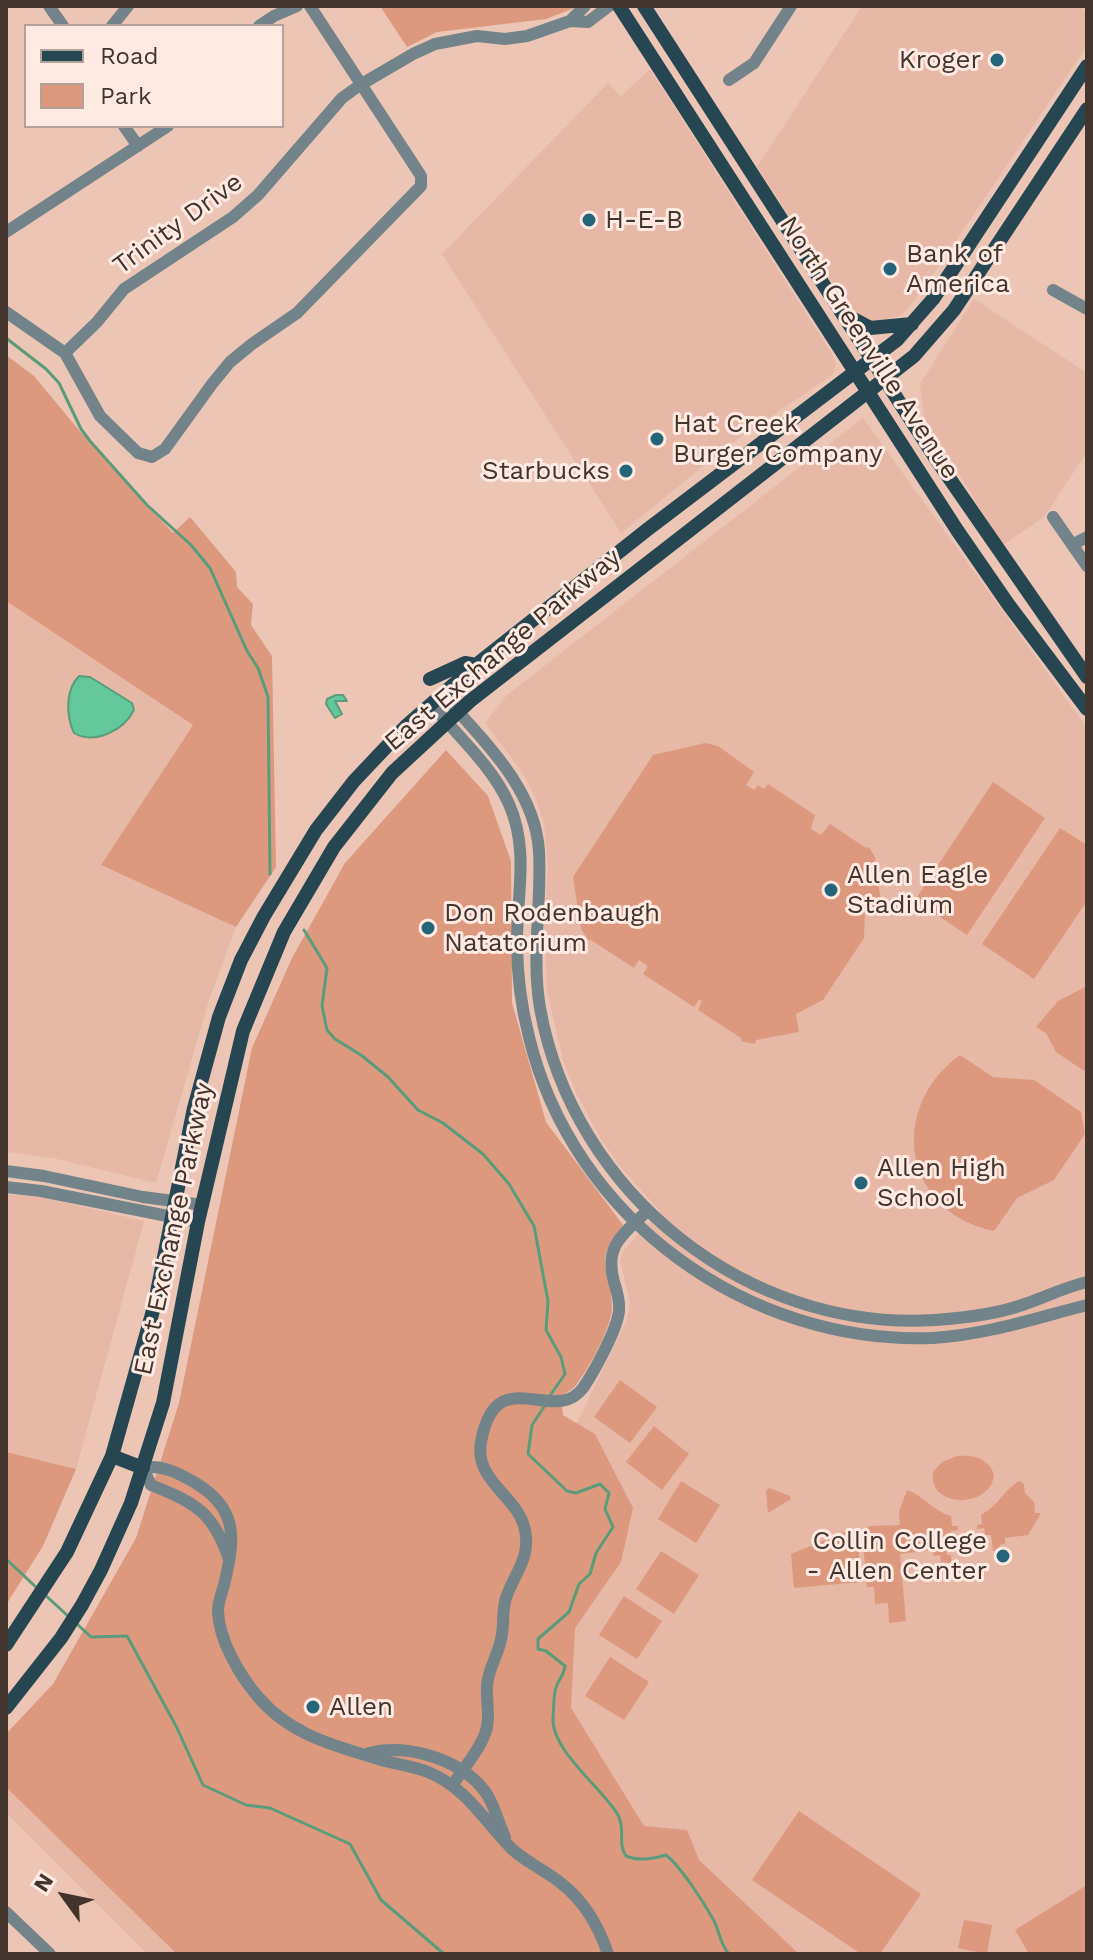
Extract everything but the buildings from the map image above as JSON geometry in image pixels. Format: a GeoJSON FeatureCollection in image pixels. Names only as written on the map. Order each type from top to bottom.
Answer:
{"type":"FeatureCollection","features":[{"type":"Feature","properties":{"kind":"main road","name":"North Greenville Avenue"},"geometry":{"type":"LineString","coordinates":[[619,6],[957,530],[1087,709]]}},
{"type":"Feature","properties":{"kind":"main road","name":"North Greenville Avenue"},"geometry":{"type":"LineString","coordinates":[[644,6],[977,518],[1087,677]]}},
{"type":"Feature","properties":{"kind":"main road","name":"East Exchange Parkway"},"geometry":{"type":"LineString","coordinates":[[6,1645],[67,1552],[112,1456],[141,1360],[194,1108],[219,1017],[240,964],[287,874],[316,830],[371,762],[476,665],[648,529],[897,340],[933,299],[1087,66]]}},
{"type":"Feature","properties":{"kind":"main road","name":"East Exchange Parkway"},"geometry":{"type":"LineString","coordinates":[[6,1708],[38,1669],[82,1605],[131,1503],[163,1403],[198,1222],[235,1057],[264,974],[296,908],[340,839],[392,773],[446,722],[914,356],[941,327],[1087,109]]}},
{"type":"Feature","properties":{"kind":"main road"},"geometry":{"type":"LineString","coordinates":[[741,193],[758,182]]}},
{"type":"Feature","properties":{"kind":"main road"},"geometry":{"type":"LineString","coordinates":[[988,218],[1007,231]]}},
{"type":"Feature","properties":{"kind":"main road"},"geometry":{"type":"LineString","coordinates":[[844,314],[870,328],[912,324]]}},
{"type":"Feature","properties":{"kind":"main road"},"geometry":{"type":"LineString","coordinates":[[957,530],[977,518]]}},
{"type":"Feature","properties":{"kind":"main road"},"geometry":{"type":"LineString","coordinates":[[648,529],[665,548]]}},
{"type":"Feature","properties":{"kind":"main road"},"geometry":{"type":"LineString","coordinates":[[430,679],[465,663],[476,665]]}},
{"type":"Feature","properties":{"kind":"main road"},"geometry":{"type":"LineString","coordinates":[[240,964],[264,974]]}},
{"type":"Feature","properties":{"kind":"main road"},"geometry":{"type":"LineString","coordinates":[[112,1456],[143,1468]]}},
{"type":"Feature","properties":{"kind":"street"},"geometry":{"type":"LineString","coordinates":[[49,6],[62,24]]}},
{"type":"Feature","properties":{"kind":"street"},"geometry":{"type":"LineString","coordinates":[[114,24],[128,6]]}},
{"type":"Feature","properties":{"kind":"street"},"geometry":{"type":"LineString","coordinates":[[262,24],[297,6]]}},
{"type":"Feature","properties":{"kind":"street"},"geometry":{"type":"LineString","coordinates":[[6,312],[65,353],[100,416],[138,453],[152,457],[165,449],[230,362],[297,313],[419,190],[421,176],[310,6]]}},
{"type":"Feature","properties":{"kind":"street","name":"Trinity Drive"},"geometry":{"type":"LineString","coordinates":[[570,21],[585,6]]}},
{"type":"Feature","properties":{"kind":"street","name":"Trinity Drive"},"geometry":{"type":"LineString","coordinates":[[65,353],[97,322],[124,289],[233,217],[258,195],[342,98],[360,85],[435,44],[467,37],[505,39],[527,36],[570,21],[588,22],[609,6]]}},
{"type":"Feature","properties":{"kind":"street"},"geometry":{"type":"LineString","coordinates":[[729,80],[754,63],[791,6]]}},
{"type":"Feature","properties":{"kind":"street"},"geometry":{"type":"LineString","coordinates":[[125,128],[138,146]]}},
{"type":"Feature","properties":{"kind":"street"},"geometry":{"type":"LineString","coordinates":[[6,232],[165,128]]}},
{"type":"Feature","properties":{"kind":"street"},"geometry":{"type":"LineString","coordinates":[[1053,290],[1087,309]]}},
{"type":"Feature","properties":{"kind":"street"},"geometry":{"type":"LineString","coordinates":[[1053,517],[1087,566]]}},
{"type":"Feature","properties":{"kind":"street"},"geometry":{"type":"LineString","coordinates":[[1072,545],[1087,537]]}},
{"type":"Feature","properties":{"kind":"street"},"geometry":{"type":"LineString","coordinates":[[437,699],[458,712],[504,766],[523,798],[537,839],[536,972],[540,1010],[552,1057],[587,1135],[617,1178],[647,1211],[689,1247],[753,1285],[797,1302],[859,1316],[930,1320],[968,1316],[1022,1305],[1087,1282]]}},
{"type":"Feature","properties":{"kind":"street"},"geometry":{"type":"LineString","coordinates":[[437,699],[446,722],[494,778],[507,799],[519,834],[518,979],[527,1030],[539,1072],[554,1110],[580,1156],[607,1193],[635,1223],[687,1266],[731,1293],[782,1315],[840,1331],[916,1337],[970,1334],[1087,1305]]}},
{"type":"Feature","properties":{"kind":"street"},"geometry":{"type":"LineString","coordinates":[[521,881],[538,882]]}},
{"type":"Feature","properties":{"kind":"street"},"geometry":{"type":"LineString","coordinates":[[6,1171],[203,1205]]}},
{"type":"Feature","properties":{"kind":"street"},"geometry":{"type":"LineString","coordinates":[[6,1187],[198,1222]]}},
{"type":"Feature","properties":{"kind":"street"},"geometry":{"type":"LineString","coordinates":[[453,1785],[479,1746],[487,1727],[488,1674],[502,1637],[505,1600],[523,1565],[526,1546],[525,1529],[517,1509],[484,1472],[480,1461],[487,1423],[496,1408],[513,1398],[554,1402],[568,1399],[581,1389],[613,1329],[619,1308],[610,1255],[615,1244],[647,1211]]}},
{"type":"Feature","properties":{"kind":"street"},"geometry":{"type":"LineString","coordinates":[[229,1559],[211,1519],[187,1501],[151,1485],[143,1468],[157,1466],[187,1478],[215,1498],[229,1518],[233,1543],[218,1610],[224,1637],[236,1666],[259,1698],[288,1724],[319,1741],[427,1771],[453,1785],[476,1806],[507,1844],[530,1864],[562,1883],[583,1905],[600,1931],[608,1954]]}},
{"type":"Feature","properties":{"kind":"street"},"geometry":{"type":"LineString","coordinates":[[366,1754],[413,1751],[461,1771],[488,1796],[507,1844]]}},
{"type":"Feature","properties":{"kind":"street"},"geometry":{"type":"LineString","coordinates":[[6,1912],[50,1954]]}},
{"type":"Feature","properties":{"kind":"shaded area"},"geometry":{"type":"Polygon","coordinates":[[[862,6],[1078,6],[1087,11],[1087,46],[943,260],[907,310],[876,323],[854,315],[757,167],[862,6]]]}},
{"type":"Feature","properties":{"kind":"shaded area"},"geometry":{"type":"Polygon","coordinates":[[[650,69],[832,354],[836,365],[832,375],[728,446],[621,533],[442,254],[608,83],[621,96],[650,69]]]}},
{"type":"Feature","properties":{"kind":"shaded area"},"geometry":{"type":"Polygon","coordinates":[[[974,299],[1087,373],[1087,452],[1044,517],[1003,545],[924,417],[920,384],[974,299]]]}},
{"type":"Feature","properties":{"kind":"shaded area","name":"Allen High School"},"geometry":{"type":"Polygon","coordinates":[[[863,418],[1087,728],[1087,1954],[701,1954],[550,1695],[570,1437],[627,1320],[630,1302],[620,1260],[623,1251],[660,1211],[602,1141],[575,1091],[563,1060],[547,990],[544,918],[548,866],[544,823],[522,772],[485,723],[507,695],[863,418]]]}},
{"type":"Feature","properties":{"kind":"shaded area"},"geometry":{"type":"Polygon","coordinates":[[[6,601],[193,725],[101,865],[236,927],[208,1003],[156,1183],[53,1158],[6,1152],[6,601]]]}},
{"type":"Feature","properties":{"kind":"shaded area"},"geometry":{"type":"Polygon","coordinates":[[[79,676],[90,677],[132,703],[134,710],[123,724],[100,736],[74,733],[68,703],[71,688],[79,676]]]}},
{"type":"Feature","properties":{"kind":"shaded area"},"geometry":{"type":"Polygon","coordinates":[[[343,695],[347,701],[335,701],[342,714],[335,718],[326,704],[327,699],[343,695]]]}},
{"type":"Feature","properties":{"kind":"shaded area"},"geometry":{"type":"Polygon","coordinates":[[[6,1194],[41,1197],[144,1221],[76,1469],[6,1452],[6,1194]]]}},
{"type":"Feature","properties":{"kind":"shaded area"},"geometry":{"type":"Polygon","coordinates":[[[6,1772],[189,1954],[147,1954],[6,1813],[6,1772]]]}},
{"type":"Feature","properties":{"kind":"green space"},"geometry":{"type":"Polygon","coordinates":[[[380,6],[579,6],[546,19],[437,32],[407,47],[380,6]]]}},
{"type":"Feature","properties":{"kind":"green space"},"geometry":{"type":"Polygon","coordinates":[[[6,355],[34,376],[173,533],[190,517],[236,572],[237,587],[253,604],[251,625],[272,656],[276,867],[236,927],[101,865],[193,725],[6,601],[6,355]]]}},
{"type":"Feature","properties":{"kind":"green space","name":"Allen Eagle Stadium"},"geometry":{"type":"Polygon","coordinates":[[[705,743],[718,746],[754,772],[746,785],[754,790],[758,785],[764,789],[768,784],[815,815],[811,829],[821,835],[830,824],[869,847],[876,859],[882,905],[865,908],[864,938],[823,1000],[796,1014],[799,1032],[756,1040],[755,1044],[741,1041],[741,1038],[698,1010],[702,1001],[699,1000],[694,1007],[643,974],[648,966],[639,960],[634,968],[589,941],[581,929],[573,877],[653,755],[705,743]]]}},
{"type":"Feature","properties":{"kind":"green space"},"geometry":{"type":"Polygon","coordinates":[[[446,750],[488,796],[511,861],[512,1003],[546,1122],[623,1225],[605,1257],[612,1306],[608,1324],[581,1378],[561,1396],[563,1415],[595,1434],[633,1508],[621,1562],[575,1628],[571,1708],[644,1826],[687,1830],[699,1860],[799,1954],[177,1954],[6,1787],[6,1734],[53,1684],[136,1538],[179,1403],[252,1048],[292,958],[345,863],[446,750]]]}},
{"type":"Feature","properties":{"kind":"green space"},"geometry":{"type":"Polygon","coordinates":[[[993,782],[1045,818],[967,935],[915,900],[993,782]]]}},
{"type":"Feature","properties":{"kind":"green space"},"geometry":{"type":"Polygon","coordinates":[[[1060,828],[1087,845],[1087,901],[1034,979],[982,944],[1060,828]]]}},
{"type":"Feature","properties":{"kind":"green space"},"geometry":{"type":"Polygon","coordinates":[[[1087,986],[1087,1073],[1056,1052],[1046,1033],[1036,1027],[1058,1001],[1087,986]]]}},
{"type":"Feature","properties":{"kind":"green space"},"geometry":{"type":"Polygon","coordinates":[[[960,1055],[993,1077],[1034,1080],[1081,1112],[1085,1134],[1054,1180],[1017,1198],[994,1231],[963,1220],[940,1203],[924,1181],[916,1156],[915,1129],[922,1102],[937,1077],[960,1055]]]}},
{"type":"Feature","properties":{"kind":"green space"},"geometry":{"type":"Polygon","coordinates":[[[620,1380],[657,1407],[630,1443],[594,1417],[620,1380]]]}},
{"type":"Feature","properties":{"kind":"green space"},"geometry":{"type":"Polygon","coordinates":[[[654,1426],[689,1454],[662,1490],[626,1462],[654,1426]]]}},
{"type":"Feature","properties":{"kind":"green space"},"geometry":{"type":"Polygon","coordinates":[[[6,1452],[76,1469],[43,1546],[6,1605],[6,1452]]]}},
{"type":"Feature","properties":{"kind":"green space"},"geometry":{"type":"Polygon","coordinates":[[[957,1456],[979,1458],[991,1468],[994,1474],[991,1485],[983,1494],[960,1500],[940,1493],[934,1484],[933,1472],[942,1462],[957,1456]]]}},
{"type":"Feature","properties":{"kind":"green space"},"geometry":{"type":"Polygon","coordinates":[[[681,1481],[720,1505],[696,1543],[658,1519],[681,1481]]]}},
{"type":"Feature","properties":{"kind":"green space"},"geometry":{"type":"Polygon","coordinates":[[[1019,1481],[1034,1502],[1035,1513],[1041,1513],[1028,1535],[1005,1538],[1005,1544],[1000,1545],[999,1551],[993,1551],[991,1535],[985,1535],[984,1528],[977,1529],[977,1525],[982,1524],[981,1515],[1019,1481]]]}},
{"type":"Feature","properties":{"kind":"green space"},"geometry":{"type":"Polygon","coordinates":[[[769,1488],[791,1499],[768,1513],[766,1491],[769,1488]]]}},
{"type":"Feature","properties":{"kind":"green space"},"geometry":{"type":"Polygon","coordinates":[[[907,1490],[951,1516],[952,1526],[958,1526],[958,1530],[951,1531],[951,1538],[945,1539],[947,1555],[951,1555],[952,1563],[941,1562],[940,1555],[934,1556],[933,1550],[900,1554],[906,1621],[889,1623],[888,1603],[875,1604],[874,1587],[867,1587],[862,1532],[869,1526],[900,1525],[899,1512],[907,1490]]]}},
{"type":"Feature","properties":{"kind":"green space"},"geometry":{"type":"Polygon","coordinates":[[[857,1531],[861,1582],[794,1588],[791,1554],[844,1532],[857,1531]]]}},
{"type":"Feature","properties":{"kind":"green space"},"geometry":{"type":"Polygon","coordinates":[[[661,1551],[699,1575],[674,1614],[636,1589],[661,1551]]]}},
{"type":"Feature","properties":{"kind":"green space"},"geometry":{"type":"Polygon","coordinates":[[[624,1596],[662,1621],[637,1659],[599,1635],[624,1596]]]}},
{"type":"Feature","properties":{"kind":"green space"},"geometry":{"type":"Polygon","coordinates":[[[610,1657],[649,1682],[624,1720],[585,1696],[610,1657]]]}},
{"type":"Feature","properties":{"kind":"green space"},"geometry":{"type":"Polygon","coordinates":[[[799,1811],[921,1894],[880,1954],[861,1954],[752,1880],[799,1811]]]}},
{"type":"Feature","properties":{"kind":"green space"},"geometry":{"type":"Polygon","coordinates":[[[1087,1885],[1087,1954],[1029,1954],[1015,1930],[1087,1885]]]}},
{"type":"Feature","properties":{"kind":"green space"},"geometry":{"type":"Polygon","coordinates":[[[964,1920],[992,1925],[987,1954],[958,1948],[964,1920]]]}},
{"type":"Feature","properties":{"kind":"waterway"},"geometry":{"type":"LineString","coordinates":[[6,338],[59,383],[90,441],[147,505],[191,545],[210,568],[247,651],[258,668],[268,697],[270,874]]}},
{"type":"Feature","properties":{"kind":"waterway"},"geometry":{"type":"LineString","coordinates":[[304,930],[327,968],[322,1006],[327,1030],[388,1077],[418,1110],[443,1123],[483,1154],[509,1184],[534,1226],[548,1301],[546,1330],[561,1357],[565,1374],[549,1397]]}},
{"type":"Feature","properties":{"kind":"waterway"},"geometry":{"type":"LineString","coordinates":[[546,1404],[532,1425],[528,1454],[567,1491],[576,1493],[600,1484],[609,1493],[605,1509],[613,1527],[596,1553],[590,1574],[579,1584],[569,1612],[538,1639],[538,1649],[546,1651],[565,1666],[554,1695],[555,1731],[569,1757],[618,1815],[626,1856],[646,1859],[666,1855],[672,1860],[709,1912],[729,1954]]}},
{"type":"Feature","properties":{"kind":"waterway"},"geometry":{"type":"LineString","coordinates":[[6,1559],[38,1589]]}},
{"type":"Feature","properties":{"kind":"waterway"},"geometry":{"type":"LineString","coordinates":[[44,1594],[68,1616]]}},
{"type":"Feature","properties":{"kind":"waterway"},"geometry":{"type":"LineString","coordinates":[[77,1624],[91,1637],[127,1636],[176,1726],[203,1785],[246,1805],[270,1808],[350,1844],[381,1900],[444,1954]]}},
{"type":"Feature","properties":{"kind":"place","name":"Kroger"},"geometry":{"type":"Point","coordinates":[997,60]}},
{"type":"Feature","properties":{"kind":"place","name":"H-E-B"},"geometry":{"type":"Point","coordinates":[589,220]}},
{"type":"Feature","properties":{"kind":"place","name":"Bank of America"},"geometry":{"type":"Point","coordinates":[890,269]}},
{"type":"Feature","properties":{"kind":"place","name":"Hat Creek Burger Company"},"geometry":{"type":"Point","coordinates":[657,439]}},
{"type":"Feature","properties":{"kind":"place","name":"Starbucks"},"geometry":{"type":"Point","coordinates":[626,471]}},
{"type":"Feature","properties":{"kind":"place","name":"Allen Eagle Stadium"},"geometry":{"type":"Point","coordinates":[831,890]}},
{"type":"Feature","properties":{"kind":"place","name":"Don Rodenbaugh Natatorium"},"geometry":{"type":"Point","coordinates":[428,928]}},
{"type":"Feature","properties":{"kind":"place","name":"Allen High School"},"geometry":{"type":"Point","coordinates":[861,1183]}},
{"type":"Feature","properties":{"kind":"place","name":"Collin College - Allen Center"},"geometry":{"type":"Point","coordinates":[1003,1556]}},
{"type":"Feature","properties":{"kind":"place","name":"Allen"},"geometry":{"type":"Point","coordinates":[313,1707]}}]}
